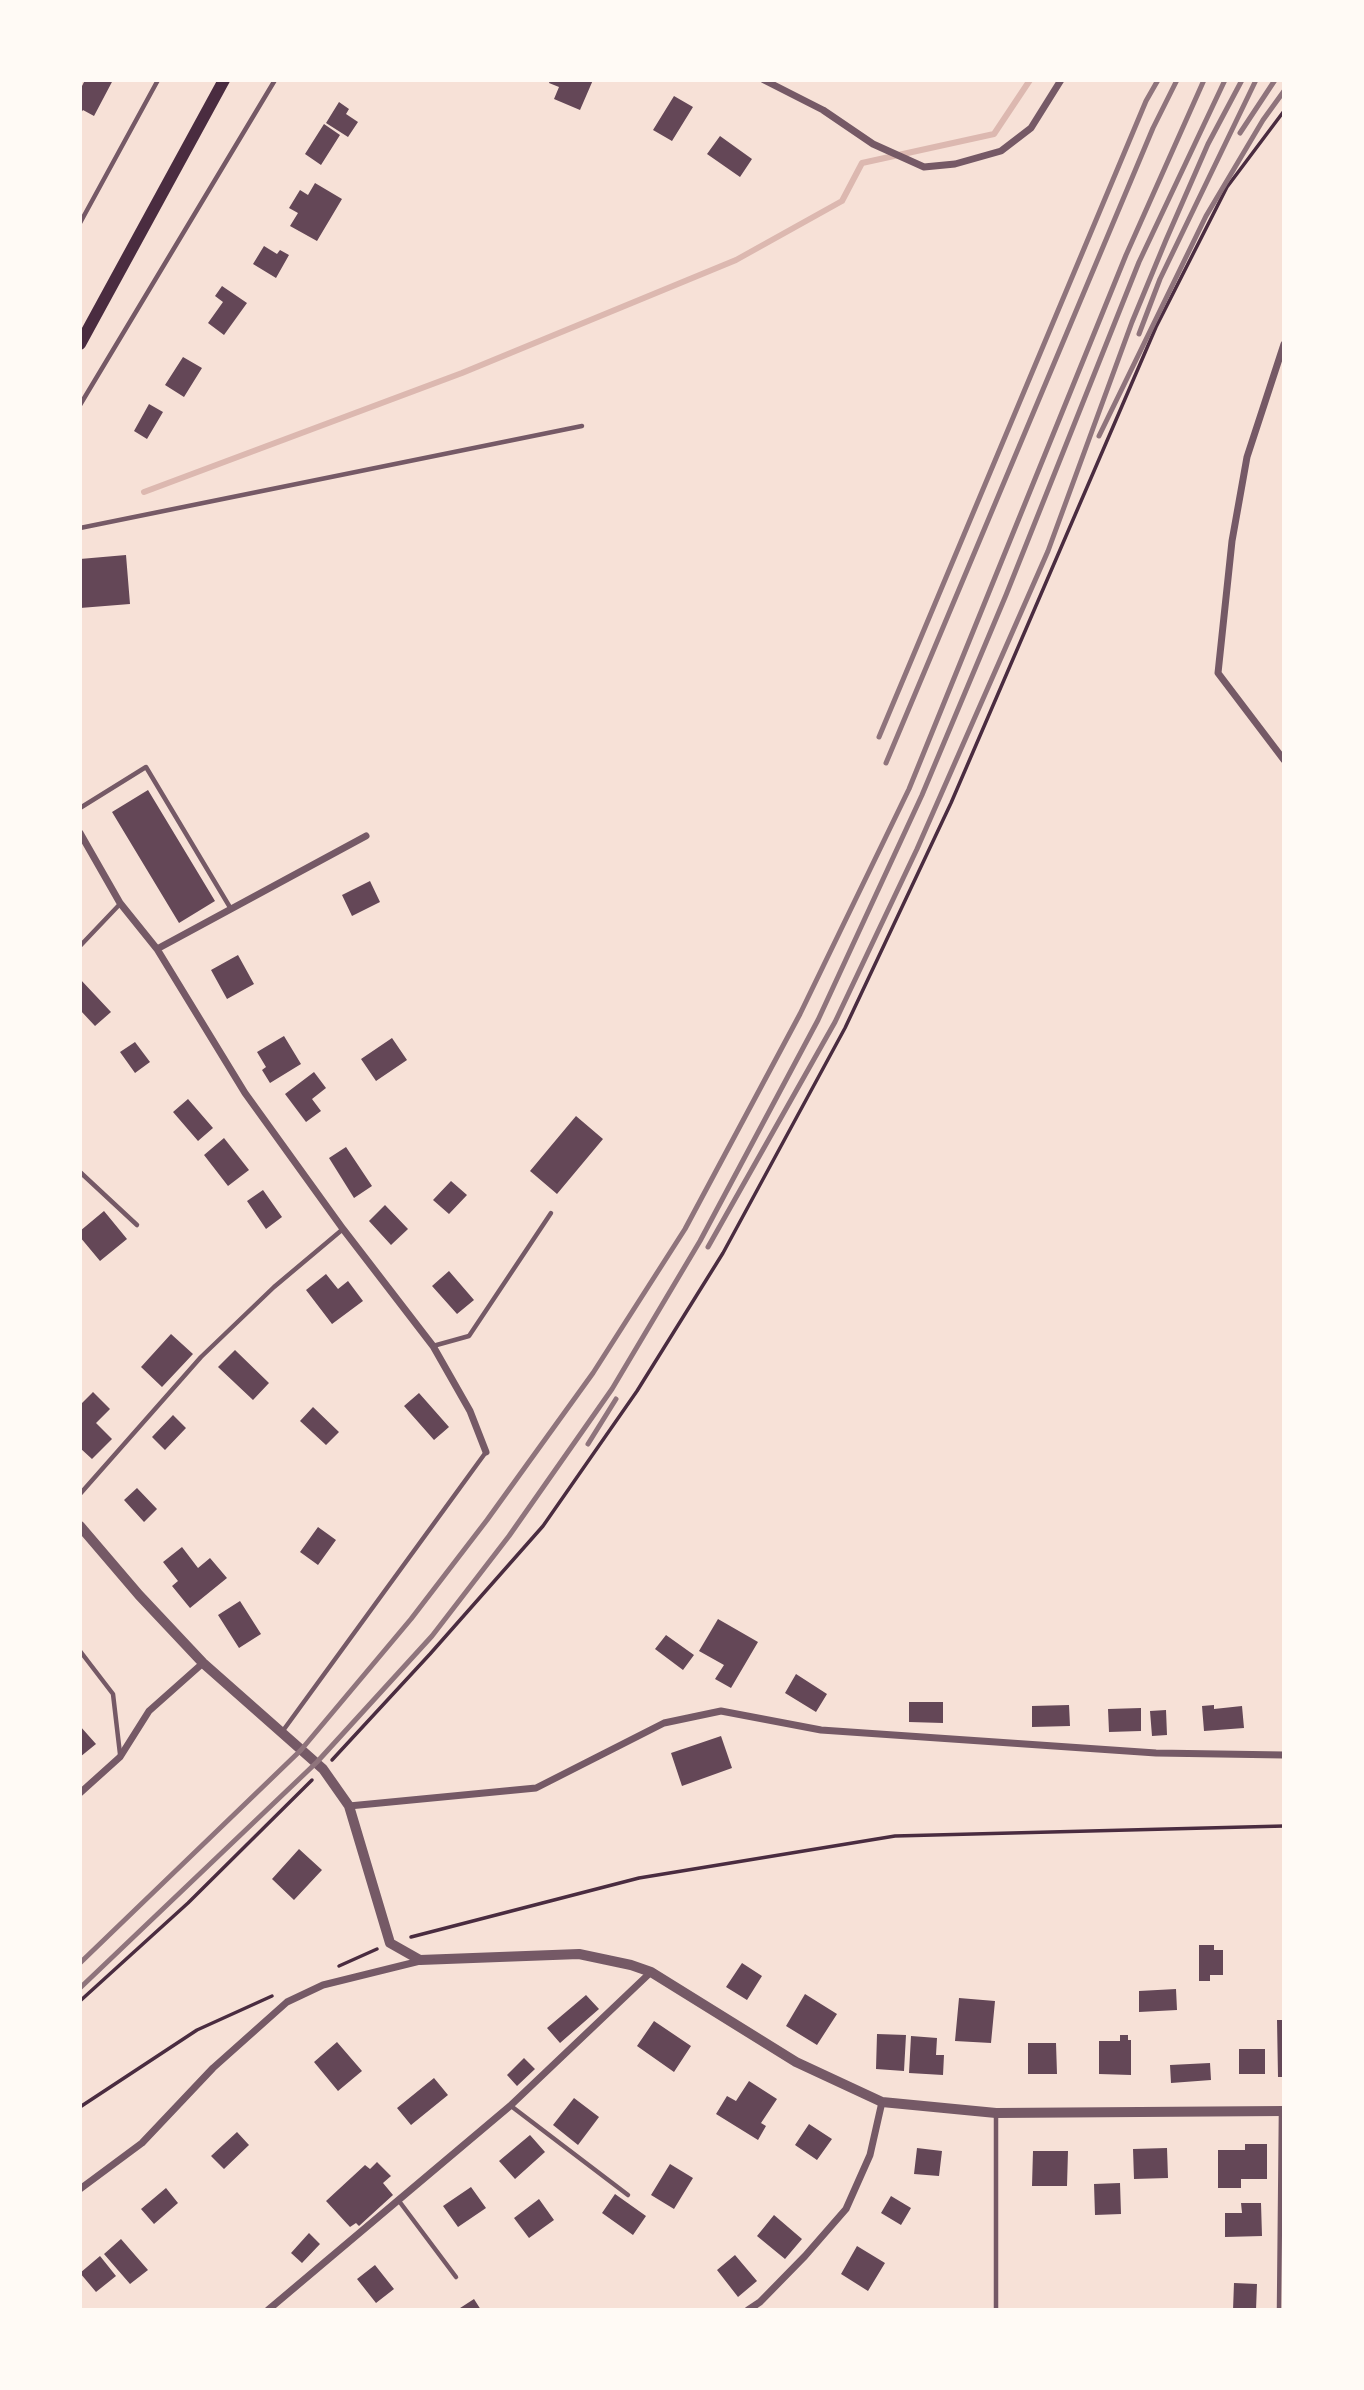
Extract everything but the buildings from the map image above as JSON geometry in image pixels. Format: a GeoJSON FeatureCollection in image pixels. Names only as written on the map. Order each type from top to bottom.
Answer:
{"type":"FeatureCollection","features":[{"type":"Feature","properties":{"kind":"main road"},"geometry":{"type":"LineString","coordinates":[[80,344],[224,80]]}},
{"type":"Feature","properties":{"kind":"street"},"geometry":{"type":"LineString","coordinates":[[764,80],[823,110],[873,144],[924,167],[955,164],[1000,151],[1031,128],[1061,80]]}},
{"type":"Feature","properties":{"kind":"street"},"geometry":{"type":"LineString","coordinates":[[1283,344],[1247,457],[1232,541],[1218,673],[1283,760]]}},
{"type":"Feature","properties":{"kind":"street"},"geometry":{"type":"LineString","coordinates":[[80,833],[120,903],[157,949],[245,1093],[343,1229],[433,1346],[470,1411],[486,1452]]}},
{"type":"Feature","properties":{"kind":"street"},"geometry":{"type":"LineString","coordinates":[[157,949],[366,835]]}},
{"type":"Feature","properties":{"kind":"street"},"geometry":{"type":"LineString","coordinates":[[80,1526],[139,1595],[203,1663],[324,1769],[349,1806],[390,1942],[421,1960]]}},
{"type":"Feature","properties":{"kind":"street"},"geometry":{"type":"LineString","coordinates":[[80,1793],[120,1757],[149,1711],[203,1663]]}},
{"type":"Feature","properties":{"kind":"street"},"geometry":{"type":"LineString","coordinates":[[349,1806],[536,1788],[664,1723],[721,1712],[821,1730],[1156,1753],[1283,1755]]}},
{"type":"Feature","properties":{"kind":"street"},"geometry":{"type":"LineString","coordinates":[[80,2189],[142,2143],[213,2068],[287,2002],[323,1985],[421,1960],[579,1954],[632,1965],[651,1972],[796,2062],[882,2102],[996,2113],[1282,2111]]}},
{"type":"Feature","properties":{"kind":"street"},"geometry":{"type":"LineString","coordinates":[[268,2309],[510,2106],[651,1972]]}},
{"type":"Feature","properties":{"kind":"street"},"geometry":{"type":"LineString","coordinates":[[748,2309],[760,2302],[846,2209],[870,2155],[882,2102]]}},
{"type":"Feature","properties":{"kind":"lane"},"geometry":{"type":"LineString","coordinates":[[80,223],[158,80]]}},
{"type":"Feature","properties":{"kind":"lane"},"geometry":{"type":"LineString","coordinates":[[80,405],[275,80]]}},
{"type":"Feature","properties":{"kind":"lane"},"geometry":{"type":"LineString","coordinates":[[80,528],[582,426]]}},
{"type":"Feature","properties":{"kind":"lane"},"geometry":{"type":"LineString","coordinates":[[80,808],[146,767],[231,909]]}},
{"type":"Feature","properties":{"kind":"lane"},"geometry":{"type":"LineString","coordinates":[[80,946],[120,903]]}},
{"type":"Feature","properties":{"kind":"lane"},"geometry":{"type":"LineString","coordinates":[[80,1172],[137,1224]]}},
{"type":"Feature","properties":{"kind":"lane"},"geometry":{"type":"LineString","coordinates":[[433,1346],[469,1336],[551,1213]]}},
{"type":"Feature","properties":{"kind":"lane"},"geometry":{"type":"LineString","coordinates":[[80,1494],[201,1357],[274,1287],[343,1229]]}},
{"type":"Feature","properties":{"kind":"lane"},"geometry":{"type":"LineString","coordinates":[[281,1733],[486,1452]]}},
{"type":"Feature","properties":{"kind":"lane"},"geometry":{"type":"LineString","coordinates":[[80,1651],[113,1694],[120,1757]]}},
{"type":"Feature","properties":{"kind":"lane"},"geometry":{"type":"LineString","coordinates":[[510,2106],[628,2194]]}},
{"type":"Feature","properties":{"kind":"lane"},"geometry":{"type":"LineString","coordinates":[[1279,2309],[1282,2111]]}},
{"type":"Feature","properties":{"kind":"lane"},"geometry":{"type":"LineString","coordinates":[[996,2113],[996,2309]]}},
{"type":"Feature","properties":{"kind":"lane"},"geometry":{"type":"LineString","coordinates":[[398,2200],[456,2277]]}},
{"type":"Feature","properties":{"kind":"path"},"geometry":{"type":"LineString","coordinates":[[80,2001],[188,1903],[324,1769],[430,1654],[543,1525],[637,1391],[723,1253],[845,1028],[951,803],[1156,327],[1227,187],[1283,111]]}},
{"type":"Feature","properties":{"kind":"path"},"geometry":{"type":"LineString","coordinates":[[330,1970],[390,1942],[639,1878],[895,1836],[1283,1826]]}},
{"type":"Feature","properties":{"kind":"path"},"geometry":{"type":"LineString","coordinates":[[80,2107],[197,2030],[282,1992]]}},
{"type":"Feature","properties":{"kind":"waterway"},"geometry":{"type":"LineString","coordinates":[[144,492],[462,373],[736,260],[842,201],[862,163],[994,134],[1030,80]]}},
{"type":"Feature","properties":{"kind":"railway"},"geometry":{"type":"LineString","coordinates":[[879,737],[1146,101],[1158,80]]}},
{"type":"Feature","properties":{"kind":"railway"},"geometry":{"type":"LineString","coordinates":[[886,763],[1153,128],[1177,80]]}},
{"type":"Feature","properties":{"kind":"railway"},"geometry":{"type":"LineString","coordinates":[[80,1963],[301,1750],[411,1619],[487,1520],[593,1373],[685,1229],[800,1014],[909,789],[1126,255],[1204,80]]}},
{"type":"Feature","properties":{"kind":"railway"},"geometry":{"type":"LineString","coordinates":[[80,1988],[317,1762],[432,1636],[509,1536],[612,1389],[700,1241],[818,1020],[922,795],[1006,595],[1139,262],[1225,80]]}},
{"type":"Feature","properties":{"kind":"railway"},"geometry":{"type":"LineString","coordinates":[[708,1247],[835,1022],[917,849],[1048,551],[1132,322],[1166,240],[1208,144],[1242,80]]}},
{"type":"Feature","properties":{"kind":"railway"},"geometry":{"type":"LineString","coordinates":[[1139,334],[1160,279],[1256,80]]}},
{"type":"Feature","properties":{"kind":"railway"},"geometry":{"type":"LineString","coordinates":[[1240,133],[1275,80]]}},
{"type":"Feature","properties":{"kind":"railway"},"geometry":{"type":"LineString","coordinates":[[1099,436],[1206,216],[1263,120],[1284,91]]}},
{"type":"Feature","properties":{"kind":"railway"},"geometry":{"type":"LineString","coordinates":[[588,1444],[616,1399]]}}]}
